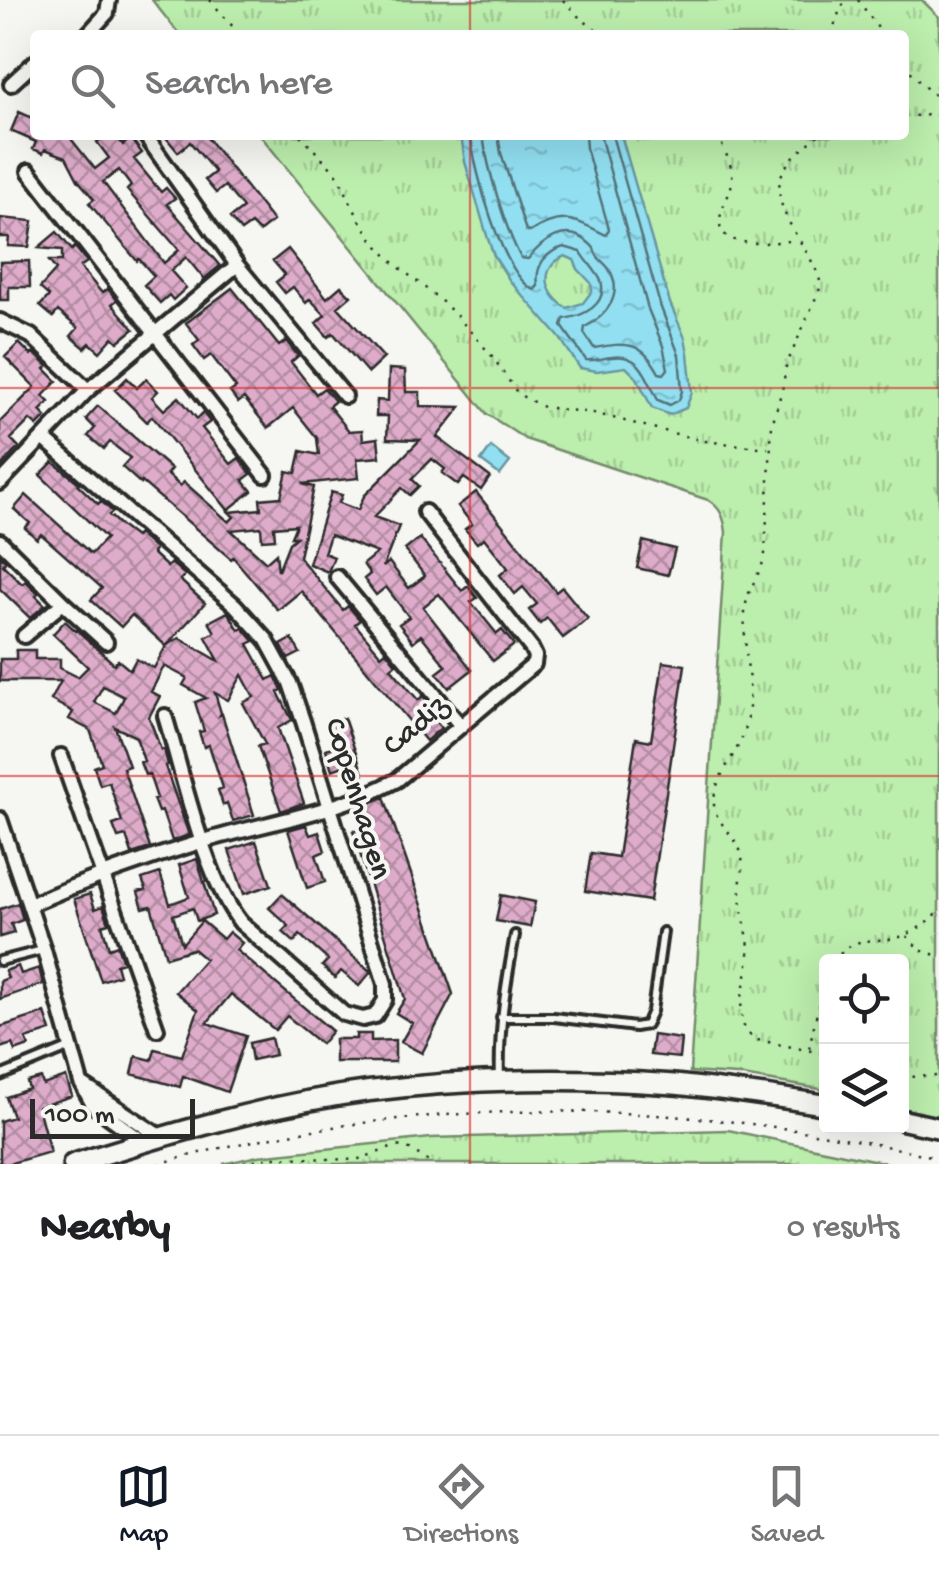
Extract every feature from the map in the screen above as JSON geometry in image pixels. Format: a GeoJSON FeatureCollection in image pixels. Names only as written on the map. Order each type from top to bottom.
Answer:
{"type":"FeatureCollection","features":[{"type":"Feature","properties":{"kind":"main road"},"geometry":{"type":"LineString","coordinates":[[72,1164],[249,1114],[332,1097],[443,1084],[671,1084],[819,1104]]}},
{"type":"Feature","properties":{"kind":"main road"},"geometry":{"type":"LineString","coordinates":[[909,1122],[939,1128]]}},
{"type":"Feature","properties":{"kind":"street"},"geometry":{"type":"LineString","coordinates":[[93,30],[107,14],[108,0]]}},
{"type":"Feature","properties":{"kind":"street"},"geometry":{"type":"LineString","coordinates":[[11,84],[30,67]]}},
{"type":"Feature","properties":{"kind":"street"},"geometry":{"type":"LineString","coordinates":[[149,140],[237,265],[345,396]]}},
{"type":"Feature","properties":{"kind":"street"},"geometry":{"type":"LineString","coordinates":[[29,171],[265,475]]}},
{"type":"Feature","properties":{"kind":"street"},"geometry":{"type":"LineString","coordinates":[[0,483],[88,390],[237,265]]}},
{"type":"Feature","properties":{"kind":"street"},"geometry":{"type":"LineString","coordinates":[[0,321],[31,336],[88,390]]}},
{"type":"Feature","properties":{"kind":"street","name":"Copenhagen"},"geometry":{"type":"LineString","coordinates":[[43,438],[235,605],[266,640],[290,683],[385,984],[384,1000],[375,1016],[363,1019],[344,1014],[240,922],[228,907],[202,842]]}},
{"type":"Feature","properties":{"kind":"street","name":"Cadiz"},"geometry":{"type":"LineString","coordinates":[[29,905],[103,873],[371,794],[397,780],[534,664],[531,648],[425,512]]}},
{"type":"Feature","properties":{"kind":"street"},"geometry":{"type":"LineString","coordinates":[[0,541],[106,642]]}},
{"type":"Feature","properties":{"kind":"street"},"geometry":{"type":"LineString","coordinates":[[338,577],[461,726]]}},
{"type":"Feature","properties":{"kind":"street"},"geometry":{"type":"LineString","coordinates":[[24,636],[63,603]]}},
{"type":"Feature","properties":{"kind":"street"},"geometry":{"type":"LineString","coordinates":[[166,716],[202,842]]}},
{"type":"Feature","properties":{"kind":"street"},"geometry":{"type":"LineString","coordinates":[[61,756],[157,1029]]}},
{"type":"Feature","properties":{"kind":"street"},"geometry":{"type":"LineString","coordinates":[[0,819],[4,843],[44,950],[81,1083],[94,1105],[153,1140]]}},
{"type":"Feature","properties":{"kind":"lane"},"geometry":{"type":"LineString","coordinates":[[501,1017],[537,1016],[635,1028],[646,1025],[652,1011],[663,932]]}},
{"type":"Feature","properties":{"kind":"lane"},"geometry":{"type":"LineString","coordinates":[[500,1082],[498,1044],[515,935]]}},
{"type":"Feature","properties":{"kind":"lane"},"geometry":{"type":"LineString","coordinates":[[0,962],[44,950]]}},
{"type":"Feature","properties":{"kind":"lane"},"geometry":{"type":"LineString","coordinates":[[0,1076],[72,1047]]}},
{"type":"Feature","properties":{"kind":"path"},"geometry":{"type":"LineString","coordinates":[[210,0],[236,30]]}},
{"type":"Feature","properties":{"kind":"path"},"geometry":{"type":"LineString","coordinates":[[563,0],[596,30]]}},
{"type":"Feature","properties":{"kind":"path"},"geometry":{"type":"LineString","coordinates":[[834,30],[841,7],[848,0]]}},
{"type":"Feature","properties":{"kind":"path"},"geometry":{"type":"LineString","coordinates":[[858,0],[880,30]]}},
{"type":"Feature","properties":{"kind":"path"},"geometry":{"type":"LineString","coordinates":[[909,70],[939,100]]}},
{"type":"Feature","properties":{"kind":"path"},"geometry":{"type":"LineString","coordinates":[[909,116],[939,115]]}},
{"type":"Feature","properties":{"kind":"path"},"geometry":{"type":"LineString","coordinates":[[305,140],[338,174],[376,246],[439,298],[492,356],[518,394],[544,407],[592,413],[704,441],[769,449]]}},
{"type":"Feature","properties":{"kind":"path"},"geometry":{"type":"LineString","coordinates":[[720,140],[733,179],[720,219],[724,234],[742,242],[797,240]]}},
{"type":"Feature","properties":{"kind":"path"},"geometry":{"type":"LineString","coordinates":[[812,140],[791,159],[781,179],[784,208],[822,286],[786,366],[772,425],[765,554],[746,604],[747,721],[741,742],[718,786],[714,808],[739,846],[743,863],[740,900],[749,951],[742,1011],[745,1029],[758,1040],[819,1052]]}},
{"type":"Feature","properties":{"kind":"path"},"geometry":{"type":"LineString","coordinates":[[840,954],[862,940],[906,935],[939,912]]}},
{"type":"Feature","properties":{"kind":"path"},"geometry":{"type":"LineString","coordinates":[[906,935],[920,950],[939,956]]}},
{"type":"Feature","properties":{"kind":"path"},"geometry":{"type":"LineString","coordinates":[[809,1049],[819,1004]]}},
{"type":"Feature","properties":{"kind":"path"},"geometry":{"type":"LineString","coordinates":[[909,1077],[939,1076]]}},
{"type":"Feature","properties":{"kind":"path"},"geometry":{"type":"LineString","coordinates":[[158,1164],[320,1129],[509,1111],[648,1114],[766,1126],[939,1158]]}},
{"type":"Feature","properties":{"kind":"path"},"geometry":{"type":"LineString","coordinates":[[232,1164],[276,1157],[356,1160],[398,1146],[432,1164]]}},
{"type":"Feature","properties":{"kind":"green space"},"geometry":{"type":"Polygon","coordinates":[[[152,0],[922,0],[939,17],[939,1117],[909,1110],[909,954],[819,954],[819,1089],[737,1075],[690,1072],[726,532],[721,513],[708,500],[525,439],[487,414],[264,140],[909,140],[909,30],[176,30],[152,0]]]}},
{"type":"Feature","properties":{"kind":"green space"},"geometry":{"type":"Polygon","coordinates":[[[728,1130],[892,1164],[223,1164],[258,1156],[431,1138],[728,1130]]]}},
{"type":"Feature","properties":{"kind":"water"},"geometry":{"type":"Polygon","coordinates":[[[462,140],[622,140],[670,303],[685,338],[692,392],[686,408],[670,415],[652,408],[637,378],[626,367],[597,371],[580,368],[494,256],[462,140]],[[565,256],[556,261],[548,274],[550,289],[567,308],[583,303],[592,291],[591,283],[574,260],[565,256]]]}},
{"type":"Feature","properties":{"kind":"water"},"geometry":{"type":"Polygon","coordinates":[[[491,447],[510,462],[500,475],[481,461],[491,447]]]}},
{"type":"Feature","properties":{"kind":"building"},"geometry":{"type":"Polygon","coordinates":[[[19,112],[30,117],[30,139],[11,131],[19,112]]]}},
{"type":"Feature","properties":{"kind":"building"},"geometry":{"type":"Polygon","coordinates":[[[31,140],[72,140],[95,169],[109,158],[97,142],[100,140],[119,140],[123,145],[132,140],[142,153],[134,159],[161,192],[166,188],[175,198],[167,204],[220,266],[204,279],[186,257],[171,271],[186,288],[173,300],[169,295],[160,303],[144,285],[154,276],[89,203],[94,199],[66,157],[33,149],[36,142],[31,140]],[[119,170],[103,182],[164,263],[179,250],[127,190],[131,186],[119,170]]]}},
{"type":"Feature","properties":{"kind":"building"},"geometry":{"type":"Polygon","coordinates":[[[168,140],[209,140],[273,221],[259,232],[251,224],[241,231],[230,218],[243,208],[225,186],[216,193],[205,180],[215,172],[190,142],[178,152],[168,140]]]}},
{"type":"Feature","properties":{"kind":"building"},"geometry":{"type":"Polygon","coordinates":[[[0,218],[33,221],[29,247],[8,246],[9,237],[0,237],[0,218]]]}},
{"type":"Feature","properties":{"kind":"building"},"geometry":{"type":"Polygon","coordinates":[[[57,232],[87,262],[80,267],[102,293],[108,289],[117,300],[112,304],[134,329],[118,342],[113,337],[100,352],[90,343],[85,348],[71,336],[78,328],[58,311],[53,317],[40,306],[49,296],[40,288],[56,270],[49,261],[62,261],[62,250],[38,248],[57,232]]]}},
{"type":"Feature","properties":{"kind":"building"},"geometry":{"type":"Polygon","coordinates":[[[288,249],[327,298],[341,286],[351,296],[338,307],[384,358],[368,373],[333,333],[328,337],[316,323],[325,315],[310,299],[306,303],[293,287],[285,293],[276,282],[285,275],[273,261],[288,249]]]}},
{"type":"Feature","properties":{"kind":"building"},"geometry":{"type":"Polygon","coordinates":[[[29,261],[30,287],[9,287],[9,300],[0,300],[0,262],[29,261]]]}},
{"type":"Feature","properties":{"kind":"building"},"geometry":{"type":"Polygon","coordinates":[[[232,288],[279,346],[286,341],[298,356],[291,362],[316,394],[324,388],[335,401],[329,406],[349,431],[362,430],[363,440],[378,438],[380,457],[357,459],[359,478],[302,484],[314,487],[299,557],[343,610],[348,606],[360,620],[355,624],[381,655],[386,651],[396,664],[391,668],[418,700],[423,696],[434,709],[429,713],[441,728],[426,741],[301,591],[278,610],[233,557],[122,467],[130,458],[110,442],[104,449],[88,436],[95,428],[86,419],[98,406],[171,469],[167,474],[180,486],[184,482],[229,522],[234,517],[229,512],[261,509],[260,499],[281,497],[287,471],[296,473],[301,451],[319,455],[317,438],[293,408],[268,428],[244,398],[238,403],[230,392],[236,388],[211,355],[204,360],[193,345],[199,340],[186,323],[232,288]],[[296,525],[274,527],[275,539],[262,540],[261,527],[231,530],[266,562],[276,553],[278,571],[289,543],[296,537],[291,537],[296,525]]]}},
{"type":"Feature","properties":{"kind":"building"},"geometry":{"type":"Polygon","coordinates":[[[19,343],[48,366],[45,369],[57,381],[43,396],[49,402],[40,411],[46,417],[37,426],[30,420],[11,439],[19,447],[0,467],[0,422],[35,387],[5,357],[19,343]]]}},
{"type":"Feature","properties":{"kind":"building"},"geometry":{"type":"Polygon","coordinates":[[[389,369],[405,370],[406,392],[420,392],[420,406],[461,407],[437,437],[490,477],[481,490],[464,478],[458,485],[432,459],[412,479],[419,486],[410,495],[402,488],[374,517],[399,526],[383,567],[389,562],[409,588],[425,576],[405,550],[420,538],[462,591],[468,586],[477,598],[471,602],[497,634],[502,630],[514,645],[493,661],[439,594],[423,607],[472,670],[449,688],[437,673],[446,666],[421,635],[413,642],[399,624],[409,617],[386,587],[376,595],[364,579],[370,574],[363,564],[377,553],[330,535],[324,553],[334,557],[328,572],[309,564],[331,492],[342,495],[339,503],[358,510],[364,496],[420,440],[387,439],[388,416],[376,416],[377,400],[388,401],[389,369]]]}},
{"type":"Feature","properties":{"kind":"building"},"geometry":{"type":"Polygon","coordinates":[[[127,378],[137,388],[146,379],[158,391],[152,397],[164,410],[179,397],[197,419],[203,413],[210,422],[202,428],[231,464],[239,458],[251,474],[243,480],[252,491],[228,510],[152,416],[147,422],[115,390],[127,378]]]}},
{"type":"Feature","properties":{"kind":"building"},"geometry":{"type":"Polygon","coordinates":[[[53,462],[98,504],[101,501],[113,512],[109,515],[123,528],[135,537],[138,534],[155,549],[152,553],[167,567],[171,563],[185,575],[180,580],[205,603],[167,645],[179,638],[219,661],[206,637],[215,632],[209,622],[228,612],[239,630],[243,628],[254,641],[248,644],[268,680],[275,676],[292,720],[278,728],[304,803],[281,811],[258,746],[265,744],[243,703],[254,697],[242,675],[228,700],[215,693],[254,815],[233,821],[218,790],[223,788],[209,745],[204,747],[199,732],[204,731],[195,702],[206,698],[183,685],[187,678],[164,666],[151,692],[160,696],[149,717],[161,750],[164,749],[168,765],[165,766],[189,835],[172,841],[162,811],[158,812],[153,799],[157,798],[149,774],[145,775],[140,762],[144,761],[136,737],[115,727],[129,766],[123,768],[150,848],[132,854],[126,836],[118,838],[113,825],[122,822],[109,782],[100,785],[94,767],[102,764],[90,730],[69,719],[73,712],[51,700],[61,681],[0,681],[0,659],[16,659],[16,650],[35,650],[35,659],[60,659],[60,668],[78,677],[88,667],[53,634],[65,621],[114,664],[118,660],[130,670],[136,659],[154,668],[166,646],[132,615],[121,627],[91,600],[102,588],[41,534],[37,539],[25,528],[30,523],[14,509],[26,495],[91,554],[106,538],[40,475],[53,462]],[[103,686],[94,702],[116,713],[124,697],[103,686]]]}},
{"type":"Feature","properties":{"kind":"building"},"geometry":{"type":"Polygon","coordinates":[[[476,492],[556,592],[562,587],[588,619],[563,638],[547,618],[540,624],[529,610],[537,604],[523,587],[515,594],[500,575],[508,568],[484,538],[477,543],[465,529],[472,524],[458,506],[476,492]]]}},
{"type":"Feature","properties":{"kind":"building"},"geometry":{"type":"Polygon","coordinates":[[[643,541],[675,549],[668,575],[637,568],[643,541]]]}},
{"type":"Feature","properties":{"kind":"building"},"geometry":{"type":"Polygon","coordinates":[[[0,555],[6,561],[3,565],[22,584],[26,581],[45,605],[30,618],[0,589],[0,555]]]}},
{"type":"Feature","properties":{"kind":"building"},"geometry":{"type":"Polygon","coordinates":[[[292,639],[300,653],[288,659],[281,645],[292,639]]]}},
{"type":"Feature","properties":{"kind":"building"},"geometry":{"type":"Polygon","coordinates":[[[663,662],[685,665],[650,901],[585,891],[591,853],[618,857],[636,738],[651,741],[663,662]]]}},
{"type":"Feature","properties":{"kind":"building"},"geometry":{"type":"Polygon","coordinates":[[[344,718],[366,783],[351,788],[343,766],[332,770],[326,749],[336,746],[328,723],[344,718]]]}},
{"type":"Feature","properties":{"kind":"building"},"geometry":{"type":"Polygon","coordinates":[[[384,797],[453,994],[422,1053],[401,1042],[412,1023],[396,1013],[405,999],[353,831],[361,829],[355,809],[384,797]]]}},
{"type":"Feature","properties":{"kind":"building"},"geometry":{"type":"Polygon","coordinates":[[[306,825],[310,835],[319,832],[325,851],[316,855],[325,882],[307,888],[288,830],[306,825]]]}},
{"type":"Feature","properties":{"kind":"building"},"geometry":{"type":"Polygon","coordinates":[[[256,841],[271,885],[244,894],[229,850],[256,841]]]}},
{"type":"Feature","properties":{"kind":"building"},"geometry":{"type":"Polygon","coordinates":[[[197,859],[214,915],[197,921],[193,908],[173,915],[182,944],[202,921],[223,939],[229,932],[242,943],[236,950],[332,1031],[321,1044],[287,1016],[275,1030],[231,994],[207,1023],[246,1036],[227,1092],[183,1076],[180,1087],[132,1074],[136,1056],[152,1060],[155,1049],[182,1056],[198,1010],[176,992],[205,959],[193,949],[166,957],[151,906],[143,908],[138,892],[146,890],[142,879],[160,873],[170,904],[189,897],[179,865],[197,859]]]}},
{"type":"Feature","properties":{"kind":"building"},"geometry":{"type":"Polygon","coordinates":[[[90,894],[95,909],[103,906],[109,923],[102,925],[109,948],[117,945],[123,962],[116,964],[119,975],[101,981],[74,899],[90,894]]]}},
{"type":"Feature","properties":{"kind":"building"},"geometry":{"type":"Polygon","coordinates":[[[282,894],[371,972],[359,986],[341,971],[335,978],[322,966],[328,960],[300,935],[294,942],[283,932],[289,926],[269,908],[282,894]]]}},
{"type":"Feature","properties":{"kind":"building"},"geometry":{"type":"Polygon","coordinates":[[[501,895],[535,902],[530,927],[496,921],[501,895]]]}},
{"type":"Feature","properties":{"kind":"building"},"geometry":{"type":"Polygon","coordinates":[[[18,903],[23,920],[11,924],[14,933],[0,937],[0,909],[18,903]]]}},
{"type":"Feature","properties":{"kind":"building"},"geometry":{"type":"Polygon","coordinates":[[[18,966],[21,974],[39,968],[43,984],[0,999],[0,981],[8,978],[5,971],[18,966]]]}},
{"type":"Feature","properties":{"kind":"building"},"geometry":{"type":"Polygon","coordinates":[[[45,1013],[51,1031],[26,1039],[29,1046],[15,1051],[12,1044],[0,1048],[0,1027],[45,1013]]]}},
{"type":"Feature","properties":{"kind":"building"},"geometry":{"type":"Polygon","coordinates":[[[356,1034],[371,1034],[371,1041],[395,1040],[395,1062],[335,1062],[335,1039],[356,1039],[356,1034]]]}},
{"type":"Feature","properties":{"kind":"building"},"geometry":{"type":"Polygon","coordinates":[[[653,1035],[681,1039],[679,1058],[650,1055],[653,1035]]]}},
{"type":"Feature","properties":{"kind":"building"},"geometry":{"type":"Polygon","coordinates":[[[271,1038],[275,1055],[252,1060],[249,1043],[271,1038]]]}},
{"type":"Feature","properties":{"kind":"building"},"geometry":{"type":"Polygon","coordinates":[[[66,1077],[72,1096],[38,1107],[50,1152],[0,1164],[0,1121],[13,1117],[6,1097],[29,1089],[27,1082],[41,1078],[43,1085],[66,1077]]]}}]}
